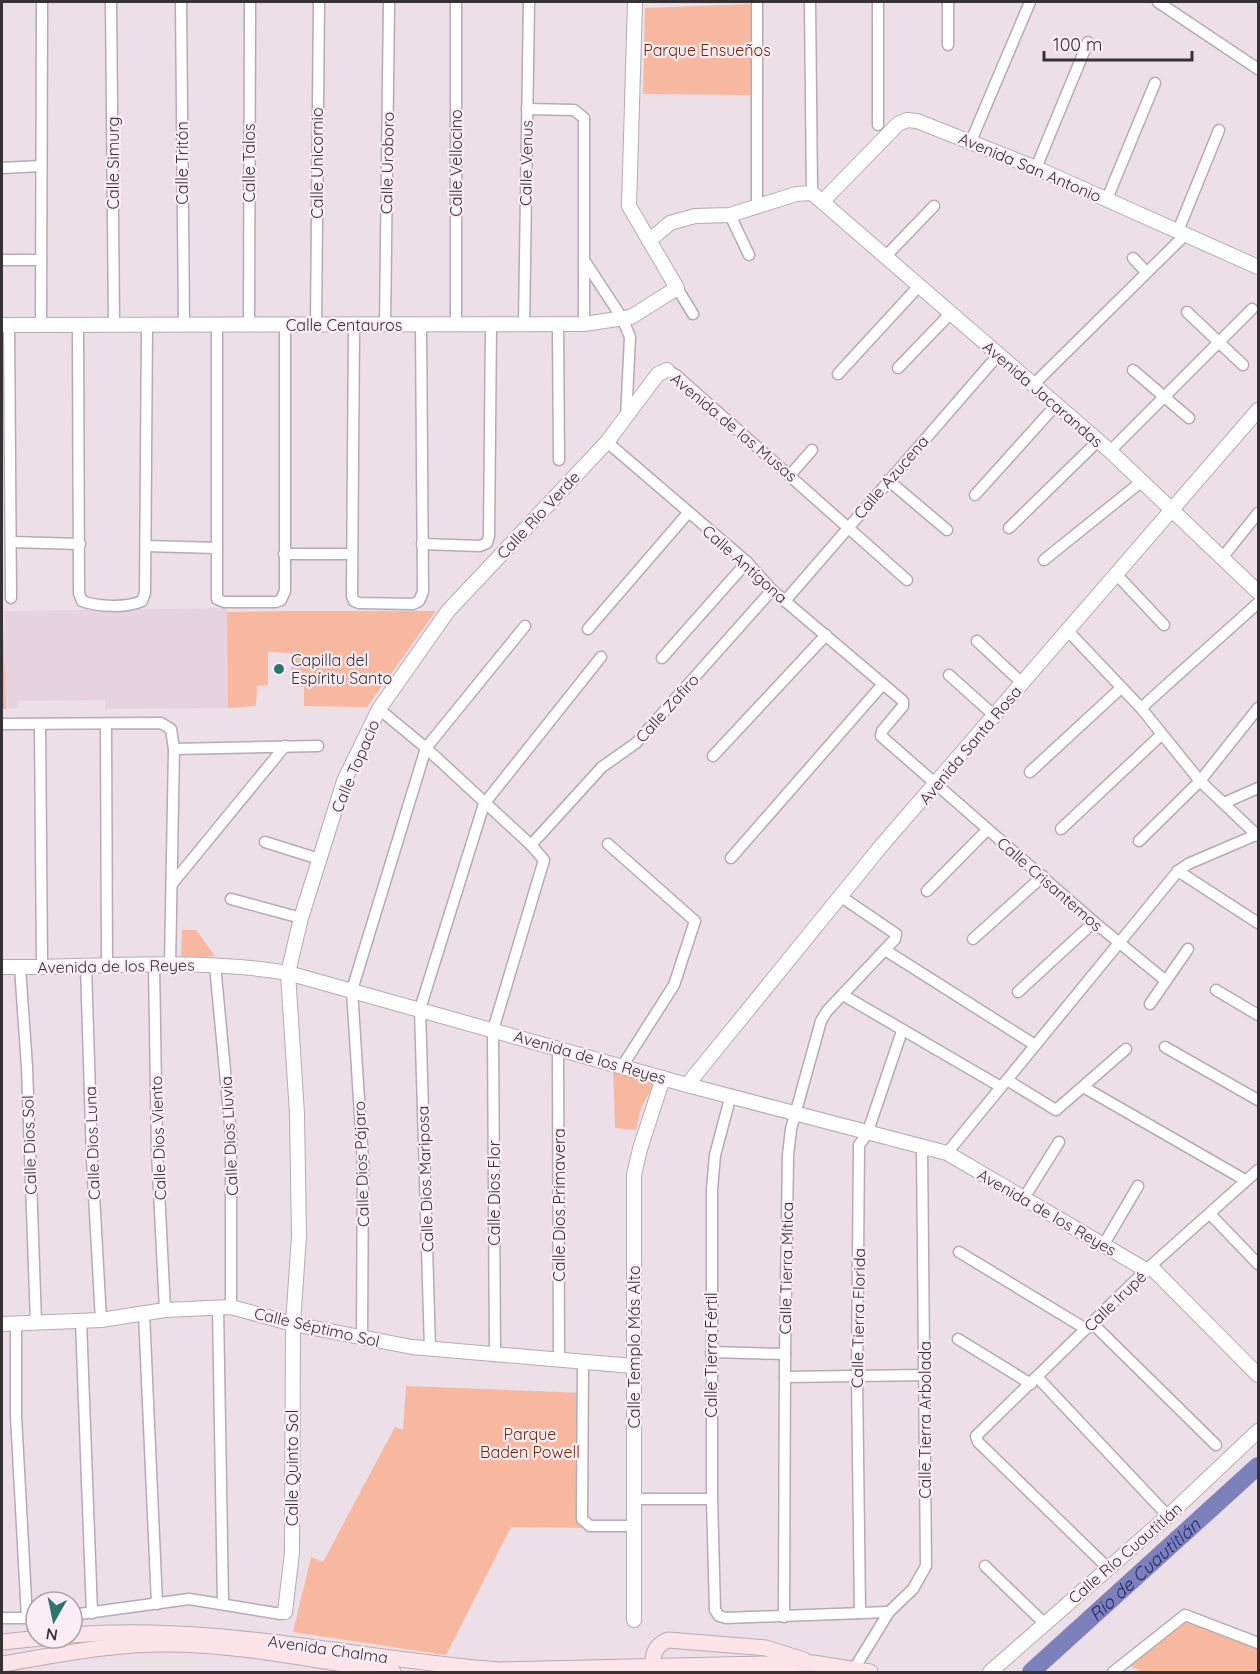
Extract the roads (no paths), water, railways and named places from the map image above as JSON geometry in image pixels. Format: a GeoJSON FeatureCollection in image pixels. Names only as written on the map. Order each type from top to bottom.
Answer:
{"type":"FeatureCollection","features":[{"type":"Feature","properties":{"kind":"main road","name":"Avenida Chalma"},"geometry":{"type":"LineString","coordinates":[[84,1636],[242,1649],[393,1672]]}},
{"type":"Feature","properties":{"kind":"main road","name":"Avenida Chalma"},"geometry":{"type":"LineString","coordinates":[[2,1664],[116,1639],[234,1636],[449,1666],[500,1670],[653,1669],[813,1663],[870,1672]]}},
{"type":"Feature","properties":{"kind":"main road"},"geometry":{"type":"LineString","coordinates":[[2,1642],[24,1640]]}},
{"type":"Feature","properties":{"kind":"main road"},"geometry":{"type":"LineString","coordinates":[[653,1669],[653,1652],[659,1643],[668,1640],[766,1647],[813,1663]]}},
{"type":"Feature","properties":{"kind":"street"},"geometry":{"type":"LineString","coordinates":[[40,325],[42,2]]}},
{"type":"Feature","properties":{"kind":"street","name":"Calle Simurg"},"geometry":{"type":"LineString","coordinates":[[111,2],[114,325]]}},
{"type":"Feature","properties":{"kind":"street","name":"Calle Tritón"},"geometry":{"type":"LineString","coordinates":[[181,2],[183,325]]}},
{"type":"Feature","properties":{"kind":"street","name":"Calle Talos"},"geometry":{"type":"LineString","coordinates":[[249,325],[250,2]]}},
{"type":"Feature","properties":{"kind":"street","name":"Calle Unicornio"},"geometry":{"type":"LineString","coordinates":[[316,325],[319,2]]}},
{"type":"Feature","properties":{"kind":"street","name":"Calle Uroboro"},"geometry":{"type":"LineString","coordinates":[[385,325],[389,2]]}},
{"type":"Feature","properties":{"kind":"street","name":"Calle Vellocino"},"geometry":{"type":"LineString","coordinates":[[456,2],[456,325]]}},
{"type":"Feature","properties":{"kind":"street","name":"Calle Venus"},"geometry":{"type":"LineString","coordinates":[[524,325],[529,2]]}},
{"type":"Feature","properties":{"kind":"street"},"geometry":{"type":"LineString","coordinates":[[635,2],[629,206],[693,314]]}},
{"type":"Feature","properties":{"kind":"street"},"geometry":{"type":"LineString","coordinates":[[757,2],[757,208]]}},
{"type":"Feature","properties":{"kind":"street"},"geometry":{"type":"LineString","coordinates":[[649,241],[670,222],[695,216],[730,215],[796,194],[817,197],[810,2]]}},
{"type":"Feature","properties":{"kind":"street"},"geometry":{"type":"LineString","coordinates":[[878,2],[878,125]]}},
{"type":"Feature","properties":{"kind":"street"},"geometry":{"type":"LineString","coordinates":[[948,2],[948,45]]}},
{"type":"Feature","properties":{"kind":"street"},"geometry":{"type":"LineString","coordinates":[[970,141],[1030,2]]}},
{"type":"Feature","properties":{"kind":"street"},"geometry":{"type":"LineString","coordinates":[[1160,2],[1258,69]]}},
{"type":"Feature","properties":{"kind":"street"},"geometry":{"type":"LineString","coordinates":[[1035,168],[1088,42]]}},
{"type":"Feature","properties":{"kind":"street"},"geometry":{"type":"LineString","coordinates":[[1107,199],[1155,83]]}},
{"type":"Feature","properties":{"kind":"street"},"geometry":{"type":"LineString","coordinates":[[527,109],[574,110],[584,118],[586,262],[584,324]]}},
{"type":"Feature","properties":{"kind":"street","name":"Avenida San Antonio"},"geometry":{"type":"LineString","coordinates":[[817,197],[898,124],[907,120],[916,121],[1035,168],[1258,267]]}},
{"type":"Feature","properties":{"kind":"street"},"geometry":{"type":"LineString","coordinates":[[1033,385],[1146,272],[1182,232],[1219,130]]}},
{"type":"Feature","properties":{"kind":"street"},"geometry":{"type":"LineString","coordinates":[[2,168],[41,166]]}},
{"type":"Feature","properties":{"kind":"street","name":"Avenida Jacarandas"},"geometry":{"type":"LineString","coordinates":[[817,197],[918,287],[1110,451],[1258,591]]}},
{"type":"Feature","properties":{"kind":"street"},"geometry":{"type":"LineString","coordinates":[[885,257],[934,206]]}},
{"type":"Feature","properties":{"kind":"street"},"geometry":{"type":"LineString","coordinates":[[730,215],[749,255]]}},
{"type":"Feature","properties":{"kind":"street"},"geometry":{"type":"LineString","coordinates":[[1133,258],[1146,272]]}},
{"type":"Feature","properties":{"kind":"street"},"geometry":{"type":"LineString","coordinates":[[2,260],[41,260]]}},
{"type":"Feature","properties":{"kind":"street"},"geometry":{"type":"LineString","coordinates":[[586,262],[622,318],[630,337],[626,418]]}},
{"type":"Feature","properties":{"kind":"street"},"geometry":{"type":"LineString","coordinates":[[838,374],[918,287]]}},
{"type":"Feature","properties":{"kind":"street","name":"Calle Centauros"},"geometry":{"type":"LineString","coordinates":[[5,325],[584,324],[631,317],[676,288]]}},
{"type":"Feature","properties":{"kind":"street"},"geometry":{"type":"LineString","coordinates":[[1110,451],[1252,309]]}},
{"type":"Feature","properties":{"kind":"street"},"geometry":{"type":"LineString","coordinates":[[1187,312],[1243,364]]}},
{"type":"Feature","properties":{"kind":"street"},"geometry":{"type":"LineString","coordinates":[[898,368],[950,314]]}},
{"type":"Feature","properties":{"kind":"street"},"geometry":{"type":"LineString","coordinates":[[558,324],[559,460]]}},
{"type":"Feature","properties":{"kind":"street"},"geometry":{"type":"LineString","coordinates":[[5,325],[11,598]]}},
{"type":"Feature","properties":{"kind":"street"},"geometry":{"type":"LineString","coordinates":[[78,325],[79,593],[82,601],[90,604],[134,605],[142,601],[145,593],[147,325]]}},
{"type":"Feature","properties":{"kind":"street"},"geometry":{"type":"LineString","coordinates":[[217,325],[217,599],[224,602],[276,602],[281,600],[285,591],[285,325]]}},
{"type":"Feature","properties":{"kind":"street"},"geometry":{"type":"LineString","coordinates":[[354,325],[352,554],[354,601],[413,604],[418,601],[423,592],[421,325]]}},
{"type":"Feature","properties":{"kind":"street"},"geometry":{"type":"LineString","coordinates":[[422,544],[480,546],[487,543],[489,536],[490,325]]}},
{"type":"Feature","properties":{"kind":"street","name":"Calle Azucena"},"geometry":{"type":"LineString","coordinates":[[785,601],[999,354]]}},
{"type":"Feature","properties":{"kind":"street","name":"Avenida de las Musas"},"geometry":{"type":"LineString","coordinates":[[626,418],[658,375],[667,370],[676,375],[907,580]]}},
{"type":"Feature","properties":{"kind":"street"},"geometry":{"type":"LineString","coordinates":[[1133,370],[1189,418]]}},
{"type":"Feature","properties":{"kind":"street"},"geometry":{"type":"LineString","coordinates":[[975,495],[1056,405]]}},
{"type":"Feature","properties":{"kind":"street","name":"Avenida Santa Rosa"},"geometry":{"type":"LineString","coordinates":[[687,1085],[840,896],[1258,410]]}},
{"type":"Feature","properties":{"kind":"street","name":"Calle Río Verde"},"geometry":{"type":"LineString","coordinates":[[448,611],[607,442],[626,418]]}},
{"type":"Feature","properties":{"kind":"street"},"geometry":{"type":"LineString","coordinates":[[1009,528],[1098,441]]}},
{"type":"Feature","properties":{"kind":"street","name":"Calle Antígona"},"geometry":{"type":"LineString","coordinates":[[607,442],[747,562],[772,590],[904,704],[882,731],[881,736],[935,786]]}},
{"type":"Feature","properties":{"kind":"street"},"geometry":{"type":"LineString","coordinates":[[790,475],[812,450]]}},
{"type":"Feature","properties":{"kind":"street"},"geometry":{"type":"LineString","coordinates":[[888,480],[947,530]]}},
{"type":"Feature","properties":{"kind":"street"},"geometry":{"type":"LineString","coordinates":[[1044,560],[1141,482]]}},
{"type":"Feature","properties":{"kind":"street"},"geometry":{"type":"LineString","coordinates":[[588,629],[688,513]]}},
{"type":"Feature","properties":{"kind":"street"},"geometry":{"type":"LineString","coordinates":[[1222,558],[1258,513]]}},
{"type":"Feature","properties":{"kind":"street"},"geometry":{"type":"LineString","coordinates":[[11,542],[80,544]]}},
{"type":"Feature","properties":{"kind":"street"},"geometry":{"type":"LineString","coordinates":[[146,546],[216,548]]}},
{"type":"Feature","properties":{"kind":"street"},"geometry":{"type":"LineString","coordinates":[[284,554],[352,554]]}},
{"type":"Feature","properties":{"kind":"street"},"geometry":{"type":"LineString","coordinates":[[662,658],[747,562]]}},
{"type":"Feature","properties":{"kind":"street"},"geometry":{"type":"LineString","coordinates":[[1117,575],[1164,625]]}},
{"type":"Feature","properties":{"kind":"street","name":"Calle Zafiro"},"geometry":{"type":"LineString","coordinates":[[531,845],[602,767],[636,743],[772,590]]}},
{"type":"Feature","properties":{"kind":"street"},"geometry":{"type":"LineString","coordinates":[[1141,708],[1258,603]]}},
{"type":"Feature","properties":{"kind":"street","name":"Calle Topacio"},"geometry":{"type":"LineString","coordinates":[[288,973],[301,918],[344,781],[379,709],[448,611]]}},
{"type":"Feature","properties":{"kind":"street"},"geometry":{"type":"LineString","coordinates":[[352,990],[426,748],[525,627]]}},
{"type":"Feature","properties":{"kind":"street"},"geometry":{"type":"LineString","coordinates":[[947,1153],[1178,871],[1188,864],[1258,835],[1200,781],[1141,708],[1068,631]]}},
{"type":"Feature","properties":{"kind":"street"},"geometry":{"type":"LineString","coordinates":[[713,756],[826,635]]}},
{"type":"Feature","properties":{"kind":"street"},"geometry":{"type":"LineString","coordinates":[[977,641],[1022,683]]}},
{"type":"Feature","properties":{"kind":"street"},"geometry":{"type":"LineString","coordinates":[[484,804],[601,657]]}},
{"type":"Feature","properties":{"kind":"street"},"geometry":{"type":"LineString","coordinates":[[949,675],[996,717]]}},
{"type":"Feature","properties":{"kind":"street"},"geometry":{"type":"LineString","coordinates":[[731,858],[883,684]]}},
{"type":"Feature","properties":{"kind":"street"},"geometry":{"type":"LineString","coordinates":[[1030,772],[1121,688]]}},
{"type":"Feature","properties":{"kind":"street"},"geometry":{"type":"LineString","coordinates":[[1139,841],[1200,781],[1258,708]]}},
{"type":"Feature","properties":{"kind":"street"},"geometry":{"type":"LineString","coordinates":[[379,709],[426,748],[531,845],[544,860],[493,1030]]}},
{"type":"Feature","properties":{"kind":"street"},"geometry":{"type":"LineString","coordinates":[[2,724],[161,723],[169,726],[174,749],[170,965]]}},
{"type":"Feature","properties":{"kind":"street"},"geometry":{"type":"LineString","coordinates":[[40,724],[42,967]]}},
{"type":"Feature","properties":{"kind":"street"},"geometry":{"type":"LineString","coordinates":[[106,724],[107,966]]}},
{"type":"Feature","properties":{"kind":"street"},"geometry":{"type":"LineString","coordinates":[[1061,829],[1161,735]]}},
{"type":"Feature","properties":{"kind":"street"},"geometry":{"type":"LineString","coordinates":[[172,884],[285,746]]}},
{"type":"Feature","properties":{"kind":"street"},"geometry":{"type":"LineString","coordinates":[[174,749],[318,746]]}},
{"type":"Feature","properties":{"kind":"street","name":"Calle Crisantemos"},"geometry":{"type":"LineString","coordinates":[[935,786],[1166,981]]}},
{"type":"Feature","properties":{"kind":"street"},"geometry":{"type":"LineString","coordinates":[[1224,803],[1258,788]]}},
{"type":"Feature","properties":{"kind":"street","name":"Calle Dios Mariposa"},"geometry":{"type":"LineString","coordinates":[[430,1349],[420,1009],[484,804]]}},
{"type":"Feature","properties":{"kind":"street"},"geometry":{"type":"LineString","coordinates":[[927,891],[987,830]]}},
{"type":"Feature","properties":{"kind":"street"},"geometry":{"type":"LineString","coordinates":[[265,842],[319,858]]}},
{"type":"Feature","properties":{"kind":"street"},"geometry":{"type":"LineString","coordinates":[[608,844],[695,921],[674,985],[623,1065]]}},
{"type":"Feature","properties":{"kind":"street"},"geometry":{"type":"LineString","coordinates":[[1178,871],[1258,923]]}},
{"type":"Feature","properties":{"kind":"street"},"geometry":{"type":"LineString","coordinates":[[974,939],[1043,876]]}},
{"type":"Feature","properties":{"kind":"street"},"geometry":{"type":"LineString","coordinates":[[840,896],[893,930],[896,934],[895,939],[885,950],[1035,1045]]}},
{"type":"Feature","properties":{"kind":"street"},"geometry":{"type":"LineString","coordinates":[[231,899],[301,918]]}},
{"type":"Feature","properties":{"kind":"street"},"geometry":{"type":"LineString","coordinates":[[1018,992],[1094,922]]}},
{"type":"Feature","properties":{"kind":"street"},"geometry":{"type":"LineString","coordinates":[[1150,1004],[1188,949]]}},
{"type":"Feature","properties":{"kind":"street","name":"Calle Tierra Mítica"},"geometry":{"type":"LineString","coordinates":[[784,1617],[784,1354],[788,1155],[791,1128],[820,1022],[885,950]]}},
{"type":"Feature","properties":{"kind":"street","name":"Calle Dios Viento"},"geometry":{"type":"LineString","coordinates":[[154,965],[157,1151],[165,1310]]}},
{"type":"Feature","properties":{"kind":"street","name":"Avenida de los Reyes"},"geometry":{"type":"LineString","coordinates":[[2,967],[215,965],[253,967],[288,973],[623,1065],[687,1085],[797,1112],[867,1134],[947,1153],[1149,1269],[1258,1375]]}},
{"type":"Feature","properties":{"kind":"street","name":"Calle Dios Lluvia"},"geometry":{"type":"LineString","coordinates":[[215,965],[231,1135],[224,1307],[223,1603]]}},
{"type":"Feature","properties":{"kind":"street","name":"Calle Dios Luna"},"geometry":{"type":"LineString","coordinates":[[86,966],[101,1320]]}},
{"type":"Feature","properties":{"kind":"street","name":"Calle Dios Sol"},"geometry":{"type":"LineString","coordinates":[[20,967],[27,1067],[36,1323]]}},
{"type":"Feature","properties":{"kind":"street","name":"Calle Quinto Sol"},"geometry":{"type":"LineString","coordinates":[[285,1612],[292,1553],[293,1324],[299,1236],[297,1114],[288,973]]}},
{"type":"Feature","properties":{"kind":"street","name":"Calle Dios Pájaro"},"geometry":{"type":"LineString","coordinates":[[352,990],[363,1162],[362,1338]]}},
{"type":"Feature","properties":{"kind":"street"},"geometry":{"type":"LineString","coordinates":[[1216,990],[1258,1015]]}},
{"type":"Feature","properties":{"kind":"street"},"geometry":{"type":"LineString","coordinates":[[843,994],[902,1031],[1056,1110],[1085,1088],[1126,1049]]}},
{"type":"Feature","properties":{"kind":"street","name":"Calle Dios Flor"},"geometry":{"type":"LineString","coordinates":[[493,1030],[495,1356]]}},
{"type":"Feature","properties":{"kind":"street","name":"Calle Tierra Florida"},"geometry":{"type":"LineString","coordinates":[[860,1613],[857,1376],[859,1145],[867,1134],[902,1031]]}},
{"type":"Feature","properties":{"kind":"street"},"geometry":{"type":"LineString","coordinates":[[1165,1047],[1258,1100]]}},
{"type":"Feature","properties":{"kind":"street","name":"Calle Dios Primavera"},"geometry":{"type":"LineString","coordinates":[[558,1048],[559,1361]]}},
{"type":"Feature","properties":{"kind":"street","name":"Calle Templo Más Alto"},"geometry":{"type":"LineString","coordinates":[[634,1620],[634,1175],[663,1078]]}},
{"type":"Feature","properties":{"kind":"street"},"geometry":{"type":"LineString","coordinates":[[1085,1088],[1245,1180]]}},
{"type":"Feature","properties":{"kind":"street","name":"Calle Tierra Fértil"},"geometry":{"type":"LineString","coordinates":[[731,1095],[715,1155],[712,1189],[712,1499],[715,1610],[719,1616],[726,1618],[784,1617]]}},
{"type":"Feature","properties":{"kind":"street"},"geometry":{"type":"LineString","coordinates":[[1024,1198],[1059,1142]]}},
{"type":"Feature","properties":{"kind":"street","name":"Calle Tierra Arbolada"},"geometry":{"type":"LineString","coordinates":[[854,1669],[889,1612],[913,1589],[926,1566],[922,1147]]}},
{"type":"Feature","properties":{"kind":"street","name":"Calle Irupé"},"geometry":{"type":"LineString","coordinates":[[1109,1569],[975,1436],[1035,1381],[1149,1269],[1258,1170]]}},
{"type":"Feature","properties":{"kind":"street"},"geometry":{"type":"LineString","coordinates":[[1104,1244],[1138,1186]]}},
{"type":"Feature","properties":{"kind":"street"},"geometry":{"type":"LineString","coordinates":[[1210,1214],[1258,1264]]}},
{"type":"Feature","properties":{"kind":"street"},"geometry":{"type":"LineString","coordinates":[[959,1252],[1090,1326],[1216,1445]]}},
{"type":"Feature","properties":{"kind":"street","name":"Calle Séptimo Sol"},"geometry":{"type":"LineString","coordinates":[[2,1324],[101,1320],[165,1310],[224,1307],[293,1324],[430,1349],[495,1356],[633,1365]]}},
{"type":"Feature","properties":{"kind":"street"},"geometry":{"type":"LineString","coordinates":[[144,1313],[157,1604]]}},
{"type":"Feature","properties":{"kind":"street"},"geometry":{"type":"LineString","coordinates":[[81,1321],[92,1613]]}},
{"type":"Feature","properties":{"kind":"street"},"geometry":{"type":"LineString","coordinates":[[16,1324],[16,1416],[30,1590]]}},
{"type":"Feature","properties":{"kind":"street"},"geometry":{"type":"LineString","coordinates":[[958,1339],[1035,1381],[1168,1516]]}},
{"type":"Feature","properties":{"kind":"street"},"geometry":{"type":"LineString","coordinates":[[711,1352],[784,1354]]}},
{"type":"Feature","properties":{"kind":"street"},"geometry":{"type":"LineString","coordinates":[[583,1362],[582,1519],[590,1526],[633,1526]]}},
{"type":"Feature","properties":{"kind":"street"},"geometry":{"type":"LineString","coordinates":[[785,1377],[925,1375]]}},
{"type":"Feature","properties":{"kind":"street","name":"Calle Río Cuautitlán"},"geometry":{"type":"LineString","coordinates":[[990,1672],[1168,1516],[1258,1431]]}},
{"type":"Feature","properties":{"kind":"street"},"geometry":{"type":"LineString","coordinates":[[634,1499],[712,1499]]}},
{"type":"Feature","properties":{"kind":"street"},"geometry":{"type":"LineString","coordinates":[[985,1566],[1044,1623]]}},
{"type":"Feature","properties":{"kind":"street"},"geometry":{"type":"LineString","coordinates":[[84,1614],[189,1599],[281,1614],[285,1612]]}},
{"type":"Feature","properties":{"kind":"street"},"geometry":{"type":"LineString","coordinates":[[784,1617],[889,1612]]}},
{"type":"Feature","properties":{"kind":"street"},"geometry":{"type":"LineString","coordinates":[[1115,1672],[1185,1615],[1258,1643]]}},
{"type":"Feature","properties":{"kind":"street"},"geometry":{"type":"LineString","coordinates":[[2,1618],[24,1618]]}},
{"type":"Feature","properties":{"kind":"waterway","name":"Rio de Cuautitlán"},"geometry":{"type":"LineString","coordinates":[[1031,1672],[1258,1466]]}},
{"type":"Feature","properties":{"kind":"place","name":"Capilla del Espíritu Santo"},"geometry":{"type":"Point","coordinates":[279,669]}},
{"type":"Feature","properties":{"kind":"park label","name":"Parque Ensueños"},"geometry":{"type":"Point","coordinates":[707,50]}},
{"type":"Feature","properties":{"kind":"park label","name":"Parque Baden Powell"},"geometry":{"type":"Point","coordinates":[530,1443]}}]}
